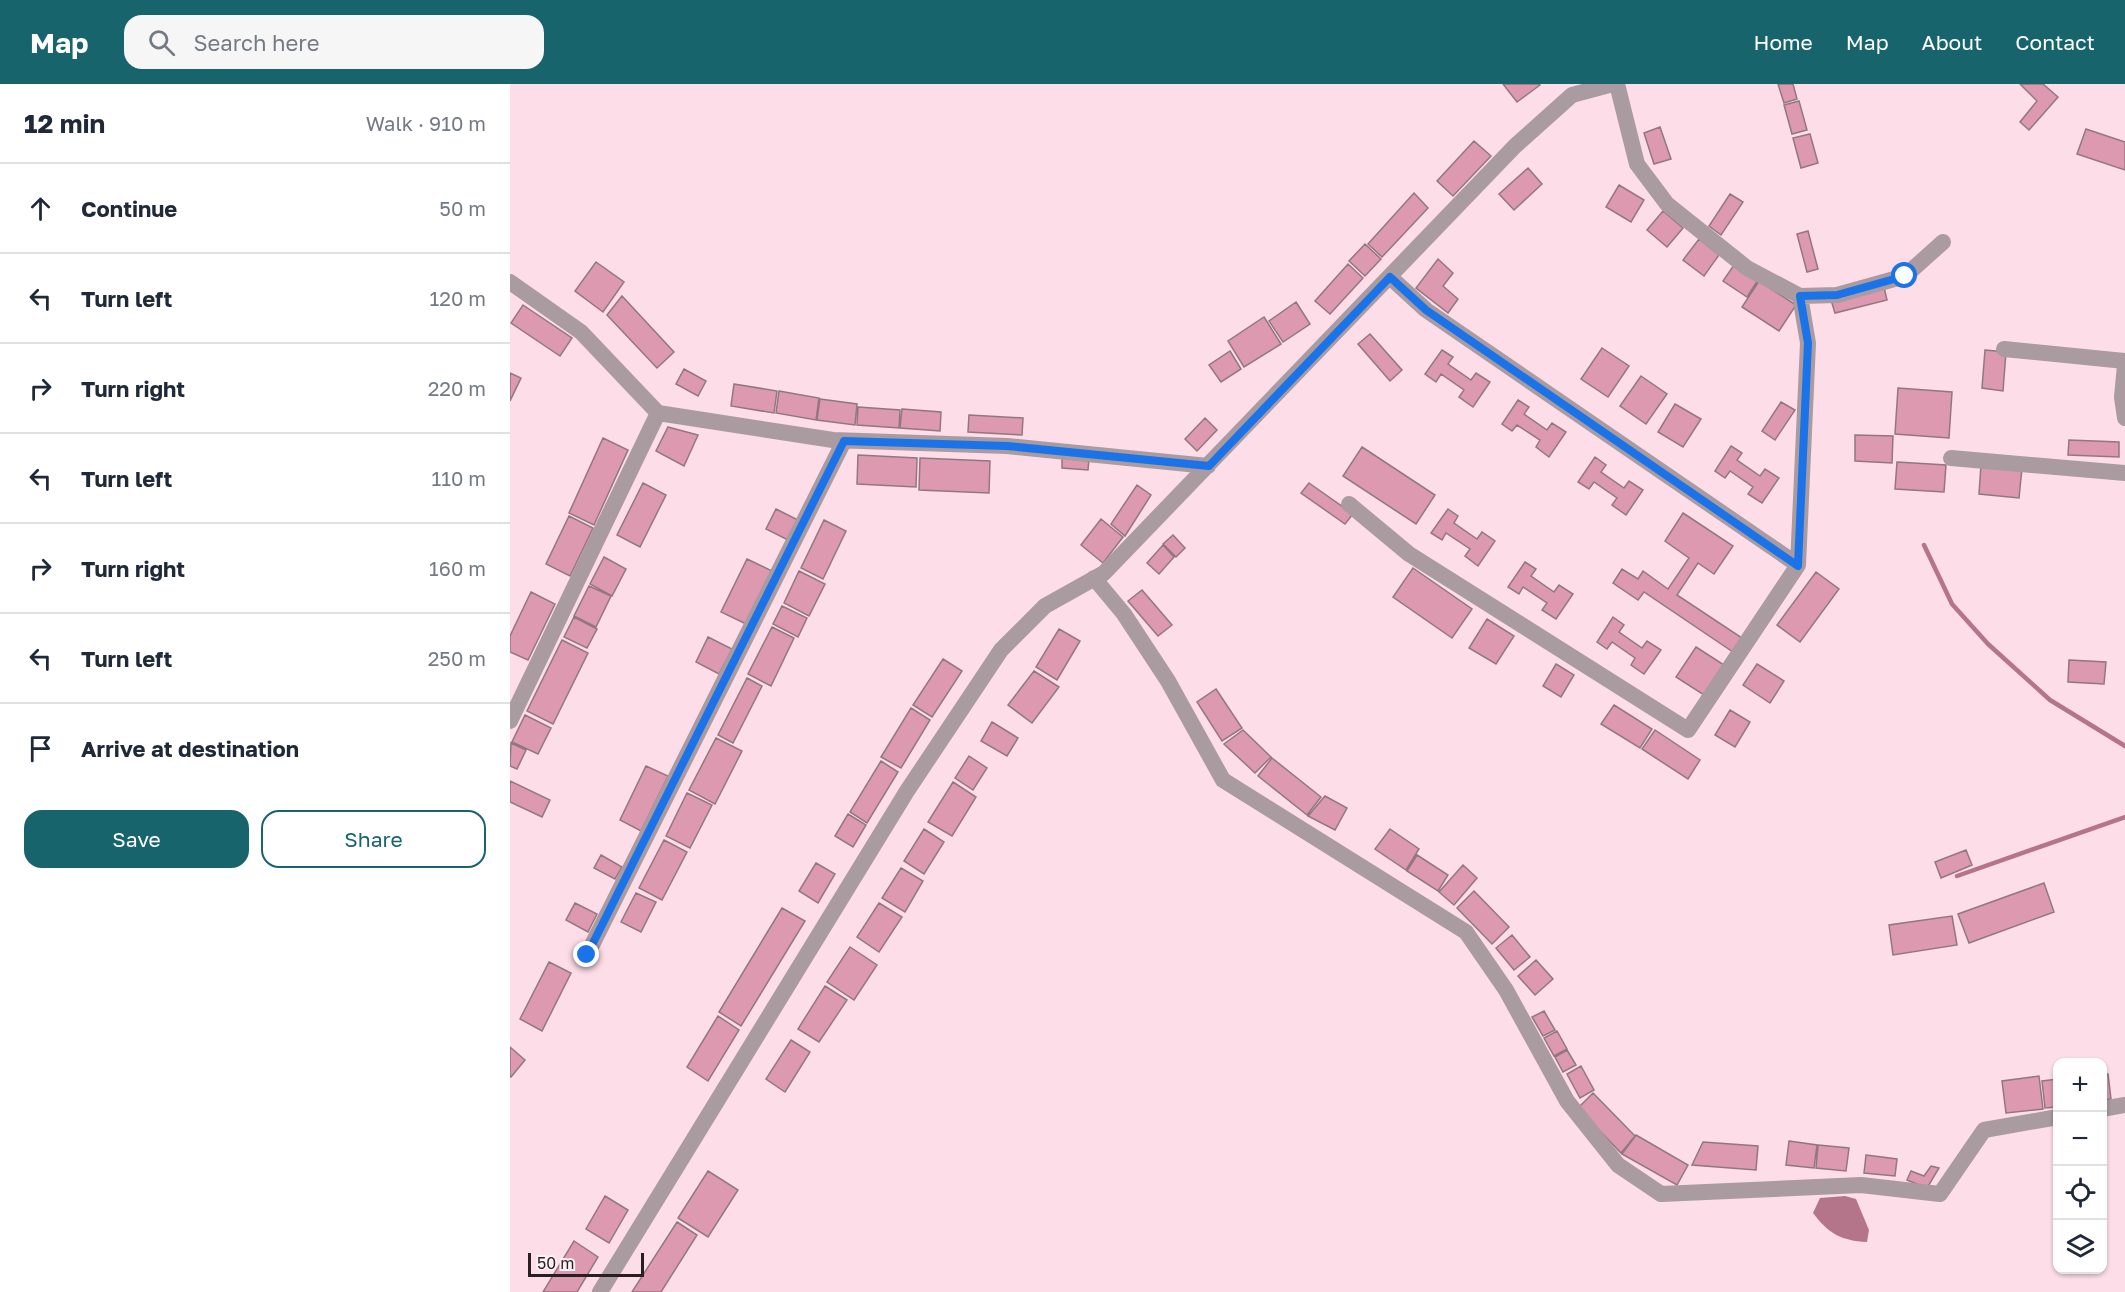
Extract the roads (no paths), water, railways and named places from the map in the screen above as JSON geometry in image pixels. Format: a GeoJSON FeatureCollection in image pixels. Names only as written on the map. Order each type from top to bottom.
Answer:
{"type":"FeatureCollection","features":[{"type":"Feature","properties":{"kind":"street"},"geometry":{"type":"LineString","coordinates":[[600,1292],[907,792],[1001,650],[1045,606],[1104,573],[1515,146],[1572,95],[1615,84],[1637,164],[1667,204],[1747,268],[1800,296],[1837,295],[1905,276],[1943,242]]}},
{"type":"Feature","properties":{"kind":"street"},"geometry":{"type":"LineString","coordinates":[[1390,277],[1426,310],[1798,566]]}},
{"type":"Feature","properties":{"kind":"street"},"geometry":{"type":"LineString","coordinates":[[510,282],[581,332],[658,412],[844,441],[1007,446],[1209,466]]}},
{"type":"Feature","properties":{"kind":"street"},"geometry":{"type":"LineString","coordinates":[[1348,504],[1409,554],[1688,730],[1798,566],[1808,343],[1800,296]]}},
{"type":"Feature","properties":{"kind":"street"},"geometry":{"type":"LineString","coordinates":[[2004,349],[2125,363],[2122,397],[2125,418]]}},
{"type":"Feature","properties":{"kind":"street"},"geometry":{"type":"LineString","coordinates":[[510,721],[658,412]]}},
{"type":"Feature","properties":{"kind":"street"},"geometry":{"type":"LineString","coordinates":[[587,955],[844,441]]}},
{"type":"Feature","properties":{"kind":"street"},"geometry":{"type":"LineString","coordinates":[[1951,458],[2125,473]]}},
{"type":"Feature","properties":{"kind":"street"},"geometry":{"type":"LineString","coordinates":[[1094,578],[1124,614],[1167,681],[1223,780],[1466,932],[1506,990],[1567,1101],[1618,1165],[1661,1194],[1861,1185],[1940,1194],[1984,1130],[2053,1118]]}},
{"type":"Feature","properties":{"kind":"street"},"geometry":{"type":"LineString","coordinates":[[2107,1108],[2125,1105]]}},
{"type":"Feature","properties":{"kind":"waterway"},"geometry":{"type":"LineString","coordinates":[[1924,545],[1952,604],[1988,644],[2050,700],[2125,746]]}},
{"type":"Feature","properties":{"kind":"waterway"},"geometry":{"type":"LineString","coordinates":[[1957,876],[2125,817]]}}]}
